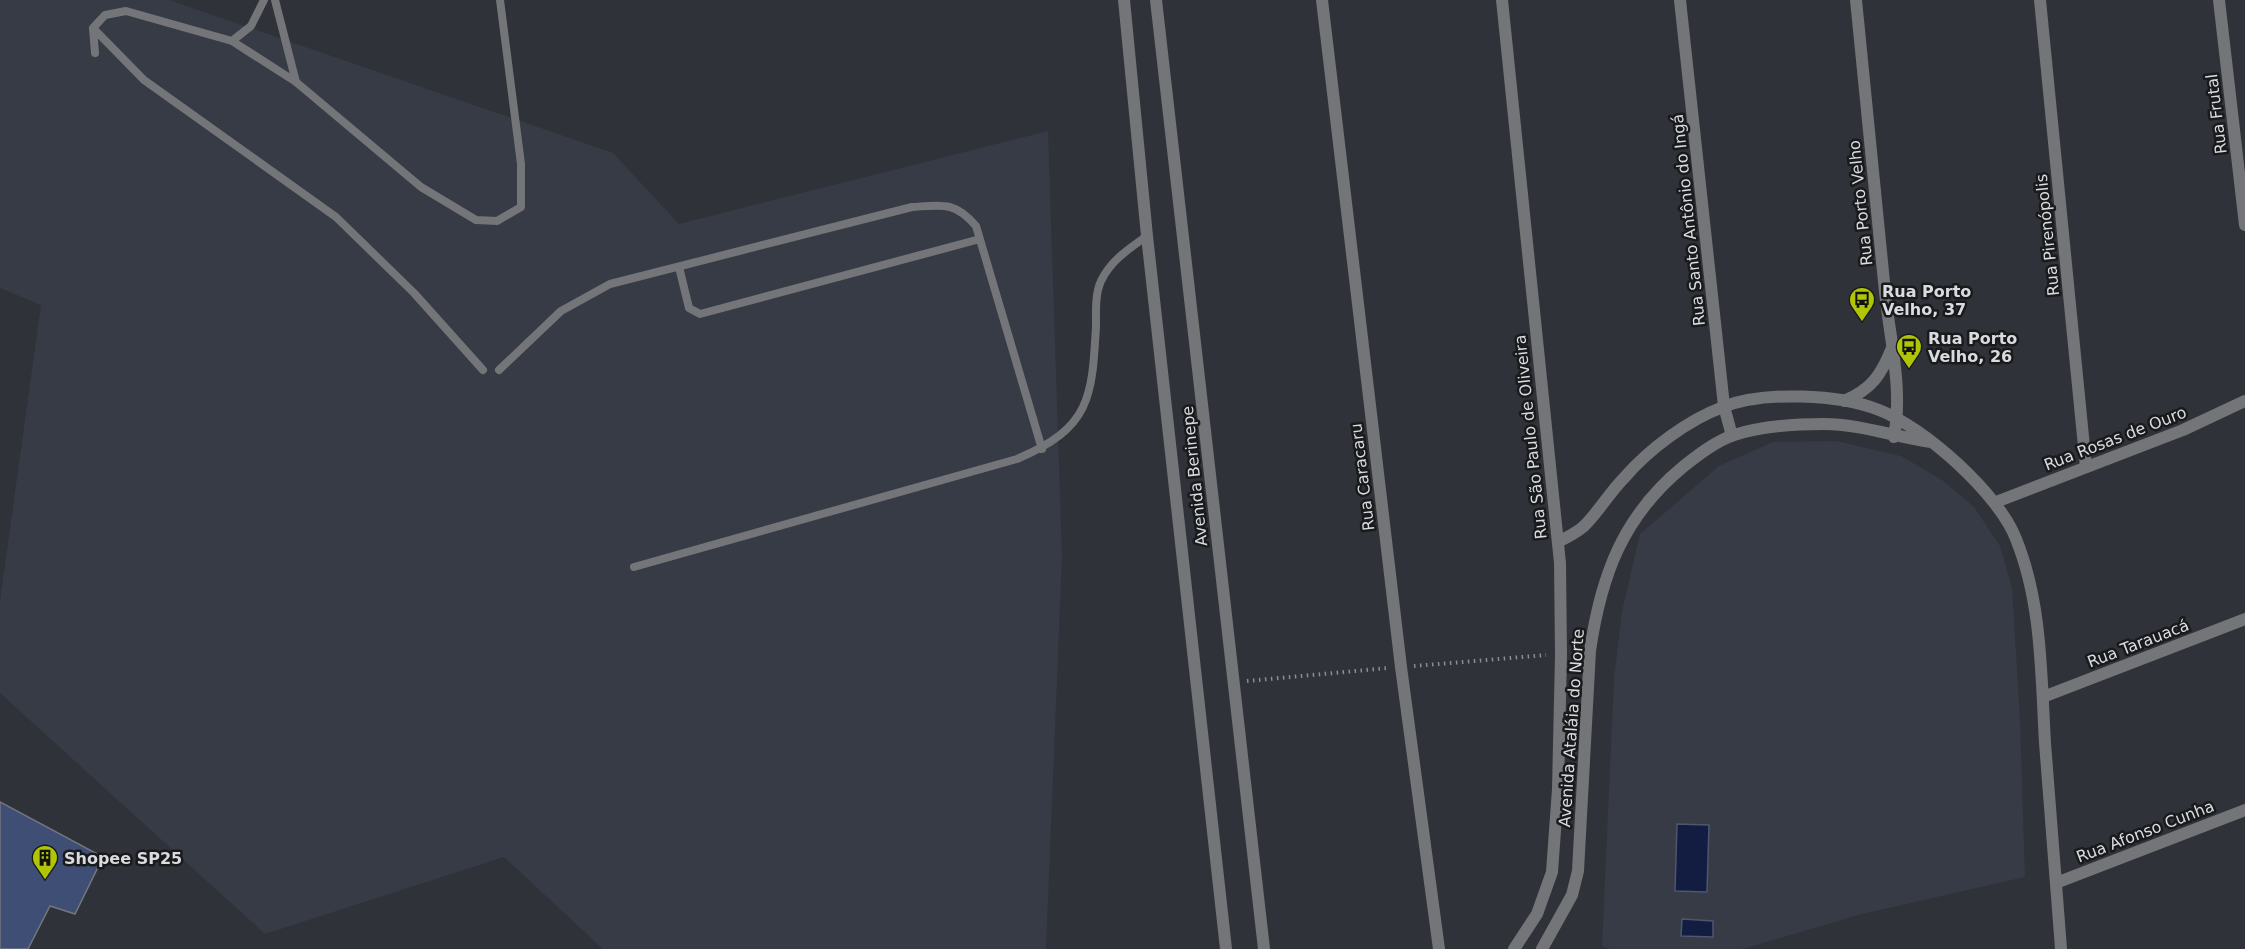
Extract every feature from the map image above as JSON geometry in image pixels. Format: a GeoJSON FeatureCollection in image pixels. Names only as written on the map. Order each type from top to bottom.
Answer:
{"type":"FeatureCollection","features":[{"type":"Feature","properties":{"kind":"street","name":"Avenida Berinepe"},"geometry":{"type":"LineString","coordinates":[[1124,0],[1147,236],[1226,949]]}},
{"type":"Feature","properties":{"kind":"street","name":"Avenida Berinepe"},"geometry":{"type":"LineString","coordinates":[[1156,0],[1264,949]]}},
{"type":"Feature","properties":{"kind":"street","name":"Rua Caracaru"},"geometry":{"type":"LineString","coordinates":[[1322,0],[1401,667],[1439,949]]}},
{"type":"Feature","properties":{"kind":"street","name":"Rua São Paulo de Oliveira"},"geometry":{"type":"LineString","coordinates":[[1502,0],[1558,542],[1561,666],[1558,818],[1552,872],[1537,914],[1514,949]]}},
{"type":"Feature","properties":{"kind":"street","name":"Rua Santo Antônio do Ingá"},"geometry":{"type":"LineString","coordinates":[[1680,0],[1724,406],[1732,435]]}},
{"type":"Feature","properties":{"kind":"street","name":"Rua Porto Velho"},"geometry":{"type":"LineString","coordinates":[[1856,0],[1892,346],[1898,382],[1898,417],[1894,437]]}},
{"type":"Feature","properties":{"kind":"street","name":"Rua Pirenópolis"},"geometry":{"type":"LineString","coordinates":[[2040,0],[2086,467]]}},
{"type":"Feature","properties":{"kind":"street","name":"Rua Frutal"},"geometry":{"type":"LineString","coordinates":[[2219,0],[2245,225]]}},
{"type":"Feature","properties":{"kind":"street"},"geometry":{"type":"LineString","coordinates":[[1844,401],[1873,385],[1882,372],[1892,346]]}},
{"type":"Feature","properties":{"kind":"street"},"geometry":{"type":"LineString","coordinates":[[1558,542],[1582,528],[1625,476],[1663,444],[1692,422],[1724,406],[1783,398],[1844,401],[1867,405],[1898,417],[1932,442],[1996,502],[2016,537],[2030,578],[2043,697],[2061,949]]}},
{"type":"Feature","properties":{"kind":"street","name":"Rua Rosas de Ouro"},"geometry":{"type":"LineString","coordinates":[[1996,502],[2183,430],[2245,401]]}},
{"type":"Feature","properties":{"kind":"street","name":"Avenida Ataláia do Norte"},"geometry":{"type":"LineString","coordinates":[[1542,949],[1572,895],[1578,871],[1590,651],[1595,616],[1617,547],[1638,512],[1665,482],[1696,457],[1732,435],[1769,427],[1825,424],[1849,425],[1894,437],[1932,442]]}},
{"type":"Feature","properties":{"kind":"street","name":"Rua Tarauacá"},"geometry":{"type":"LineString","coordinates":[[2043,697],[2245,619]]}},
{"type":"Feature","properties":{"kind":"street","name":"Rua Afonso Cunha"},"geometry":{"type":"LineString","coordinates":[[2056,883],[2245,810]]}},
{"type":"Feature","properties":{"kind":"lane"},"geometry":{"type":"LineString","coordinates":[[232,40],[251,26],[264,0]]}},
{"type":"Feature","properties":{"kind":"lane"},"geometry":{"type":"LineString","coordinates":[[274,0],[296,82]]}},
{"type":"Feature","properties":{"kind":"lane"},"geometry":{"type":"LineString","coordinates":[[96,53],[93,28],[105,15],[126,11],[232,40],[296,82],[421,187],[476,220],[497,221],[521,207],[521,164],[501,0]]}},
{"type":"Feature","properties":{"kind":"lane"},"geometry":{"type":"LineString","coordinates":[[93,28],[144,80],[336,217],[414,293],[483,370]]}},
{"type":"Feature","properties":{"kind":"lane"},"geometry":{"type":"LineString","coordinates":[[499,370],[561,311],[610,284],[912,207],[949,205],[964,212],[976,226],[1042,449]]}},
{"type":"Feature","properties":{"kind":"lane"},"geometry":{"type":"LineString","coordinates":[[634,567],[1017,459],[1042,449],[1065,432],[1083,412],[1090,393],[1100,283],[1120,256],[1147,236]]}},
{"type":"Feature","properties":{"kind":"lane"},"geometry":{"type":"LineString","coordinates":[[679,267],[688,308],[700,315],[980,239]]}},
{"type":"Feature","properties":{"kind":"shaded area"},"geometry":{"type":"Polygon","coordinates":[[[0,0],[169,0],[613,153],[679,224],[1048,131],[1062,556],[1046,949],[603,949],[504,857],[265,934],[0,693],[0,601],[41,305],[0,288],[0,0]]]}},
{"type":"Feature","properties":{"kind":"shaded area"},"geometry":{"type":"Polygon","coordinates":[[[1836,441],[1901,456],[1942,480],[1974,507],[2000,546],[2012,588],[2020,719],[2025,877],[1862,914],[1743,949],[1610,949],[1602,946],[1614,679],[1622,611],[1640,534],[1719,466],[1773,442],[1836,441]]]}},
{"type":"Feature","properties":{"kind":"water"},"geometry":{"type":"Polygon","coordinates":[[[1677,824],[1709,825],[1707,892],[1675,891],[1677,824]]]}},
{"type":"Feature","properties":{"kind":"water"},"geometry":{"type":"Polygon","coordinates":[[[1682,919],[1713,921],[1713,937],[1681,936],[1682,919]]]}},
{"type":"Feature","properties":{"kind":"building","name":"Shopee SP25"},"geometry":{"type":"Polygon","coordinates":[[[0,802],[103,857],[75,914],[50,906],[28,949],[0,949],[0,802]]]}},
{"type":"Feature","properties":{"kind":"place","name":"Rua Porto Velho, 37"},"geometry":{"type":"Point","coordinates":[1862,323]}},
{"type":"Feature","properties":{"kind":"place","name":"Rua Porto Velho, 26"},"geometry":{"type":"Point","coordinates":[1909,370]}},
{"type":"Feature","properties":{"kind":"place","name":"Shopee SP25"},"geometry":{"type":"Point","coordinates":[45,881]}}]}
